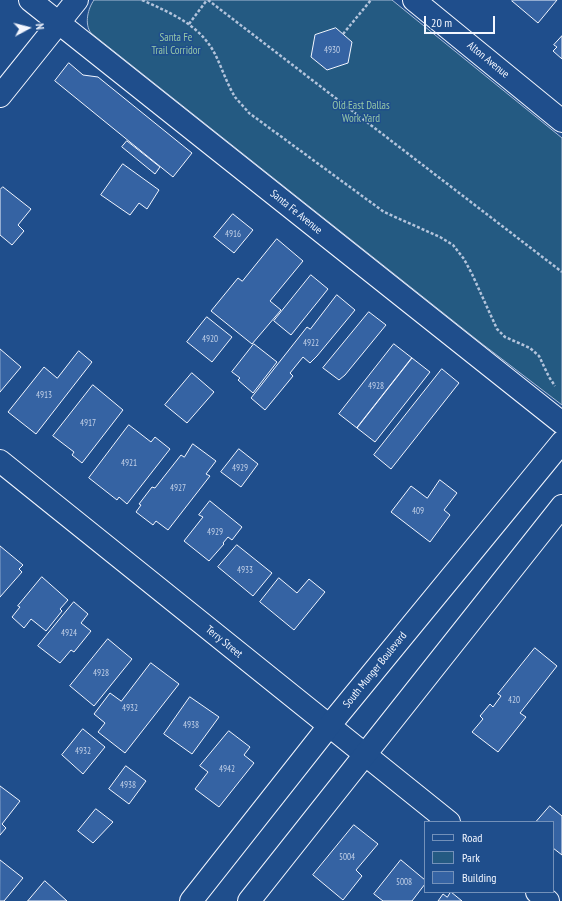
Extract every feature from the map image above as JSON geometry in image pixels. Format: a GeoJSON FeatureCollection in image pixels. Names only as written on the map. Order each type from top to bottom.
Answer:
{"type":"FeatureCollection","features":[{"type":"Feature","properties":{"kind":"street","name":"Santa Fe Avenue"},"geometry":{"type":"LineString","coordinates":[[30,0],[562,423]]}},
{"type":"Feature","properties":{"kind":"street"},"geometry":{"type":"LineString","coordinates":[[0,96],[76,0]]}},
{"type":"Feature","properties":{"kind":"street","name":"Alton Avenue"},"geometry":{"type":"LineString","coordinates":[[414,0],[562,121]]}},
{"type":"Feature","properties":{"kind":"street","name":"South Munger Boulevard"},"geometry":{"type":"LineString","coordinates":[[191,901],[329,726],[562,442]]}},
{"type":"Feature","properties":{"kind":"street","name":"Terry Street"},"geometry":{"type":"LineString","coordinates":[[0,461],[448,821]]}},
{"type":"Feature","properties":{"kind":"street"},"geometry":{"type":"LineString","coordinates":[[249,901],[562,506]]}},
{"type":"Feature","properties":{"kind":"street"},"geometry":{"type":"LineString","coordinates":[[537,893],[548,901]]}},
{"type":"Feature","properties":{"kind":"path"},"geometry":{"type":"LineString","coordinates":[[142,0],[167,11],[189,24],[202,35],[215,53],[235,97],[249,113],[384,212],[440,236],[454,245],[466,264],[497,329],[505,337],[530,348],[539,356],[548,377],[557,389]]}},
{"type":"Feature","properties":{"kind":"path"},"geometry":{"type":"LineString","coordinates":[[189,24],[208,0],[562,272]]}},
{"type":"Feature","properties":{"kind":"path"},"geometry":{"type":"LineString","coordinates":[[343,34],[371,0]]}},
{"type":"Feature","properties":{"kind":"green space","name":"Old East Dallas Work Yard"},"geometry":{"type":"Polygon","coordinates":[[[94,0],[392,0],[562,138],[562,405],[481,343],[91,33],[87,21],[90,7],[94,0]]]}},
{"type":"Feature","properties":{"kind":"building"},"geometry":{"type":"Polygon","coordinates":[[[557,0],[538,23],[512,1],[557,0]]]}},
{"type":"Feature","properties":{"kind":"building"},"geometry":{"type":"Polygon","coordinates":[[[336,28],[352,42],[348,63],[327,70],[311,57],[315,35],[336,28]]]}},
{"type":"Feature","properties":{"kind":"building"},"geometry":{"type":"Polygon","coordinates":[[[562,36],[562,59],[553,51],[557,47],[554,45],[562,36]]]}},
{"type":"Feature","properties":{"kind":"building"},"geometry":{"type":"Polygon","coordinates":[[[69,63],[83,75],[98,77],[192,153],[173,177],[55,81],[69,63]]]}},
{"type":"Feature","properties":{"kind":"building"},"geometry":{"type":"Polygon","coordinates":[[[127,141],[160,167],[155,174],[122,147],[127,141]]]}},
{"type":"Feature","properties":{"kind":"building"},"geometry":{"type":"Polygon","coordinates":[[[123,164],[159,190],[147,209],[139,203],[130,215],[101,195],[123,164]]]}},
{"type":"Feature","properties":{"kind":"building"},"geometry":{"type":"Polygon","coordinates":[[[3,187],[31,209],[18,225],[24,231],[12,245],[0,235],[0,190],[3,187]]]}},
{"type":"Feature","properties":{"kind":"building"},"geometry":{"type":"Polygon","coordinates":[[[233,214],[253,230],[234,253],[214,237],[233,214]]]}},
{"type":"Feature","properties":{"kind":"building"},"geometry":{"type":"Polygon","coordinates":[[[277,239],[303,261],[270,301],[281,310],[252,344],[211,311],[238,278],[242,281],[277,239]]]}},
{"type":"Feature","properties":{"kind":"building"},"geometry":{"type":"Polygon","coordinates":[[[311,275],[328,289],[291,335],[274,321],[311,275]]]}},
{"type":"Feature","properties":{"kind":"building"},"geometry":{"type":"Polygon","coordinates":[[[337,295],[355,310],[310,363],[303,357],[290,373],[293,376],[265,410],[251,398],[307,327],[310,329],[337,295]]]}},
{"type":"Feature","properties":{"kind":"building"},"geometry":{"type":"Polygon","coordinates":[[[369,312],[386,325],[345,375],[339,380],[323,368],[369,312]]]}},
{"type":"Feature","properties":{"kind":"building"},"geometry":{"type":"Polygon","coordinates":[[[207,317],[232,337],[212,362],[187,342],[207,317]]]}},
{"type":"Feature","properties":{"kind":"building"},"geometry":{"type":"Polygon","coordinates":[[[254,344],[277,362],[253,393],[238,380],[240,378],[232,372],[254,344]]]}},
{"type":"Feature","properties":{"kind":"building"},"geometry":{"type":"Polygon","coordinates":[[[394,344],[412,358],[357,428],[339,414],[394,344]]]}},
{"type":"Feature","properties":{"kind":"building"},"geometry":{"type":"Polygon","coordinates":[[[0,349],[21,367],[0,392],[0,349]]]}},
{"type":"Feature","properties":{"kind":"building"},"geometry":{"type":"Polygon","coordinates":[[[79,351],[92,362],[36,434],[8,412],[44,367],[57,378],[79,351]]]}},
{"type":"Feature","properties":{"kind":"building"},"geometry":{"type":"Polygon","coordinates":[[[412,358],[430,372],[375,442],[357,428],[412,358]]]}},
{"type":"Feature","properties":{"kind":"building"},"geometry":{"type":"Polygon","coordinates":[[[442,369],[459,383],[391,469],[374,455],[442,369]]]}},
{"type":"Feature","properties":{"kind":"building"},"geometry":{"type":"Polygon","coordinates":[[[192,373],[214,392],[187,423],[165,405],[192,373]]]}},
{"type":"Feature","properties":{"kind":"building"},"geometry":{"type":"Polygon","coordinates":[[[93,385],[123,410],[82,463],[72,455],[74,452],[53,436],[93,385]]]}},
{"type":"Feature","properties":{"kind":"building"},"geometry":{"type":"Polygon","coordinates":[[[129,425],[151,442],[155,437],[170,449],[127,504],[119,497],[117,500],[89,478],[129,425]]]}},
{"type":"Feature","properties":{"kind":"building"},"geometry":{"type":"Polygon","coordinates":[[[193,444],[216,461],[206,474],[210,476],[168,530],[156,521],[153,525],[136,512],[141,505],[139,504],[152,487],[155,488],[181,455],[184,457],[193,444]]]}},
{"type":"Feature","properties":{"kind":"building"},"geometry":{"type":"Polygon","coordinates":[[[239,449],[258,464],[241,487],[221,472],[239,449]]]}},
{"type":"Feature","properties":{"kind":"building"},"geometry":{"type":"Polygon","coordinates":[[[440,480],[457,493],[444,510],[450,515],[430,542],[391,512],[411,486],[427,498],[440,480]]]}},
{"type":"Feature","properties":{"kind":"building"},"geometry":{"type":"Polygon","coordinates":[[[210,501],[242,527],[232,540],[228,537],[223,543],[224,544],[209,561],[184,541],[203,517],[199,515],[210,501]]]}},
{"type":"Feature","properties":{"kind":"building"},"geometry":{"type":"Polygon","coordinates":[[[237,545],[272,573],[253,596],[218,567],[237,545]]]}},
{"type":"Feature","properties":{"kind":"building"},"geometry":{"type":"Polygon","coordinates":[[[0,546],[23,565],[19,569],[22,572],[0,597],[0,546]]]}},
{"type":"Feature","properties":{"kind":"building"},"geometry":{"type":"Polygon","coordinates":[[[42,577],[68,600],[60,609],[62,611],[46,631],[31,619],[24,628],[12,617],[20,607],[18,606],[42,577]]]}},
{"type":"Feature","properties":{"kind":"building"},"geometry":{"type":"Polygon","coordinates":[[[279,578],[297,593],[309,579],[325,592],[294,630],[260,602],[279,578]]]}},
{"type":"Feature","properties":{"kind":"building"},"geometry":{"type":"Polygon","coordinates":[[[74,602],[88,614],[81,623],[91,631],[74,652],[71,650],[60,663],[38,646],[74,602]]]}},
{"type":"Feature","properties":{"kind":"building"},"geometry":{"type":"Polygon","coordinates":[[[108,639],[132,659],[94,706],[70,686],[108,639]]]}},
{"type":"Feature","properties":{"kind":"building"},"geometry":{"type":"Polygon","coordinates":[[[535,648],[557,666],[520,713],[526,717],[498,752],[472,732],[483,719],[480,716],[490,704],[493,707],[501,696],[498,694],[535,648]]]}},
{"type":"Feature","properties":{"kind":"building"},"geometry":{"type":"Polygon","coordinates":[[[151,663],[179,684],[125,753],[98,732],[105,723],[94,714],[110,693],[121,701],[151,663]]]}},
{"type":"Feature","properties":{"kind":"building"},"geometry":{"type":"Polygon","coordinates":[[[190,697],[219,717],[192,754],[164,734],[190,697]]]}},
{"type":"Feature","properties":{"kind":"building"},"geometry":{"type":"Polygon","coordinates":[[[83,729],[105,747],[83,774],[62,755],[83,729]]]}},
{"type":"Feature","properties":{"kind":"building"},"geometry":{"type":"Polygon","coordinates":[[[229,731],[250,747],[244,755],[254,763],[219,807],[195,789],[208,772],[200,766],[229,731]]]}},
{"type":"Feature","properties":{"kind":"building"},"geometry":{"type":"Polygon","coordinates":[[[126,766],[146,781],[129,804],[109,789],[126,766]]]}},
{"type":"Feature","properties":{"kind":"building"},"geometry":{"type":"Polygon","coordinates":[[[0,786],[20,801],[2,824],[6,828],[0,835],[0,786]]]}},
{"type":"Feature","properties":{"kind":"building"},"geometry":{"type":"Polygon","coordinates":[[[550,806],[562,816],[562,855],[554,849],[554,821],[537,821],[550,806]]]}},
{"type":"Feature","properties":{"kind":"building"},"geometry":{"type":"Polygon","coordinates":[[[96,809],[113,822],[93,843],[78,831],[96,809]]]}},
{"type":"Feature","properties":{"kind":"building"},"geometry":{"type":"Polygon","coordinates":[[[354,825],[378,844],[356,870],[362,876],[343,900],[313,875],[354,825]]]}},
{"type":"Feature","properties":{"kind":"building"},"geometry":{"type":"Polygon","coordinates":[[[0,860],[23,878],[4,901],[0,901],[0,860]]]}},
{"type":"Feature","properties":{"kind":"building"},"geometry":{"type":"Polygon","coordinates":[[[401,860],[424,879],[424,885],[412,901],[383,901],[374,894],[401,860]]]}},
{"type":"Feature","properties":{"kind":"building"},"geometry":{"type":"Polygon","coordinates":[[[45,881],[67,901],[28,901],[45,881]]]}},
{"type":"Feature","properties":{"kind":"building"},"geometry":{"type":"Polygon","coordinates":[[[450,893],[452,893],[462,901],[438,901],[443,894],[447,897],[450,893]]]}},
{"type":"Feature","properties":{"kind":"park label","name":"Santa Fe Trail Corridor"},"geometry":{"type":"Point","coordinates":[176,44]}}]}
